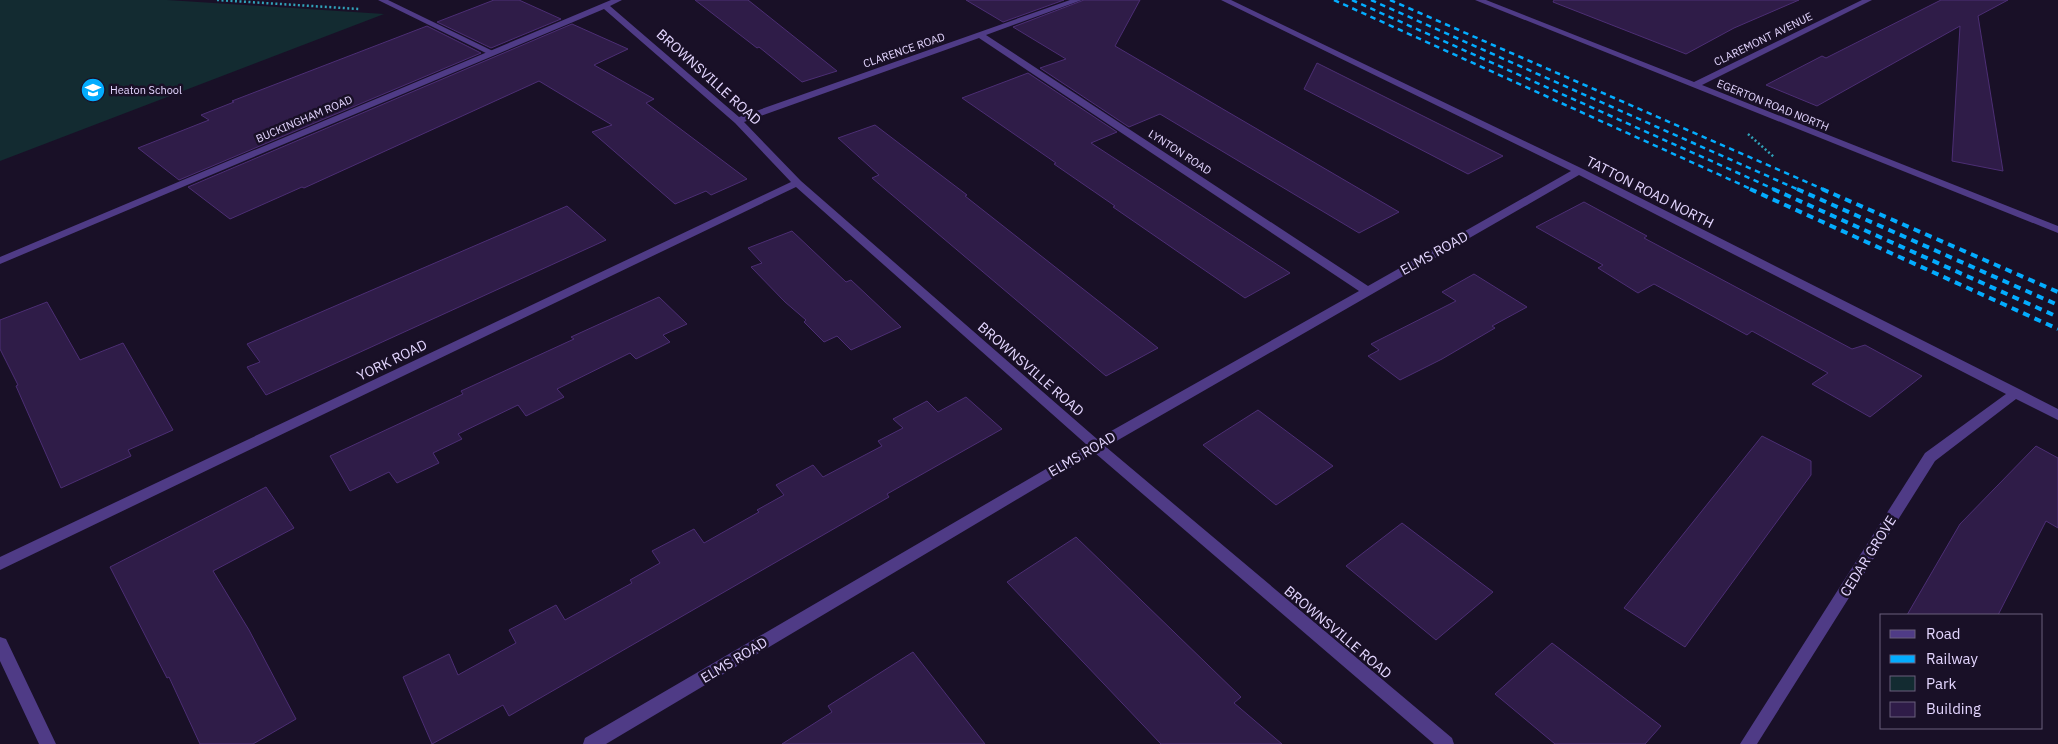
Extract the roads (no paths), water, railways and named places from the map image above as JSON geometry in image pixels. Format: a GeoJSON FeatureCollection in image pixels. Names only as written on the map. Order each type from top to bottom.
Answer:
{"type":"FeatureCollection","features":[{"type":"Feature","properties":{"kind":"street"},"geometry":{"type":"LineString","coordinates":[[382,0],[492,53]]}},
{"type":"Feature","properties":{"kind":"street","name":"BUCKINGHAM ROAD"},"geometry":{"type":"LineString","coordinates":[[0,261],[618,0]]}},
{"type":"Feature","properties":{"kind":"street","name":"CLARENCE ROAD"},"geometry":{"type":"LineString","coordinates":[[738,121],[1078,0]]}},
{"type":"Feature","properties":{"kind":"street","name":"TATTON ROAD NORTH"},"geometry":{"type":"LineString","coordinates":[[1225,0],[1579,171],[2058,416]]}},
{"type":"Feature","properties":{"kind":"street","name":"EGERTON ROAD NORTH"},"geometry":{"type":"LineString","coordinates":[[1479,0],[2058,230]]}},
{"type":"Feature","properties":{"kind":"street","name":"CLAREMONT AVENUE"},"geometry":{"type":"LineString","coordinates":[[1694,86],[1868,0]]}},
{"type":"Feature","properties":{"kind":"street","name":"BROWNSVILLE ROAD"},"geometry":{"type":"LineString","coordinates":[[605,6],[738,121],[797,183],[1096,446],[1446,744]]}},
{"type":"Feature","properties":{"kind":"street","name":"LYNTON ROAD"},"geometry":{"type":"LineString","coordinates":[[980,35],[1367,291]]}},
{"type":"Feature","properties":{"kind":"street","name":"ELMS ROAD"},"geometry":{"type":"LineString","coordinates":[[591,744],[1096,446],[1579,171]]}},
{"type":"Feature","properties":{"kind":"street","name":"YORK ROAD"},"geometry":{"type":"LineString","coordinates":[[0,564],[797,183]]}},
{"type":"Feature","properties":{"kind":"street","name":"CEDAR GROVE"},"geometry":{"type":"LineString","coordinates":[[1748,744],[1930,457],[2016,393]]}},
{"type":"Feature","properties":{"kind":"street"},"geometry":{"type":"LineString","coordinates":[[0,644],[48,744]]}},
{"type":"Feature","properties":{"kind":"railway"},"geometry":{"type":"LineString","coordinates":[[1334,0],[1753,190]]}},
{"type":"Feature","properties":{"kind":"railway"},"geometry":{"type":"LineString","coordinates":[[1352,0],[1776,190]]}},
{"type":"Feature","properties":{"kind":"railway"},"geometry":{"type":"LineString","coordinates":[[1371,0],[1799,190]]}},
{"type":"Feature","properties":{"kind":"railway"},"geometry":{"type":"LineString","coordinates":[[1390,0],[1825,190]]}},
{"type":"Feature","properties":{"kind":"railway"},"geometry":{"type":"LineString","coordinates":[[1750,189],[2058,329]]}},
{"type":"Feature","properties":{"kind":"railway"},"geometry":{"type":"LineString","coordinates":[[1773,189],[2058,317]]}},
{"type":"Feature","properties":{"kind":"railway"},"geometry":{"type":"LineString","coordinates":[[1797,189],[2058,305]]}},
{"type":"Feature","properties":{"kind":"railway"},"geometry":{"type":"LineString","coordinates":[[1822,189],[2058,292]]}},
{"type":"Feature","properties":{"kind":"place","name":"Heaton School"},"geometry":{"type":"Point","coordinates":[93,90]}}]}
